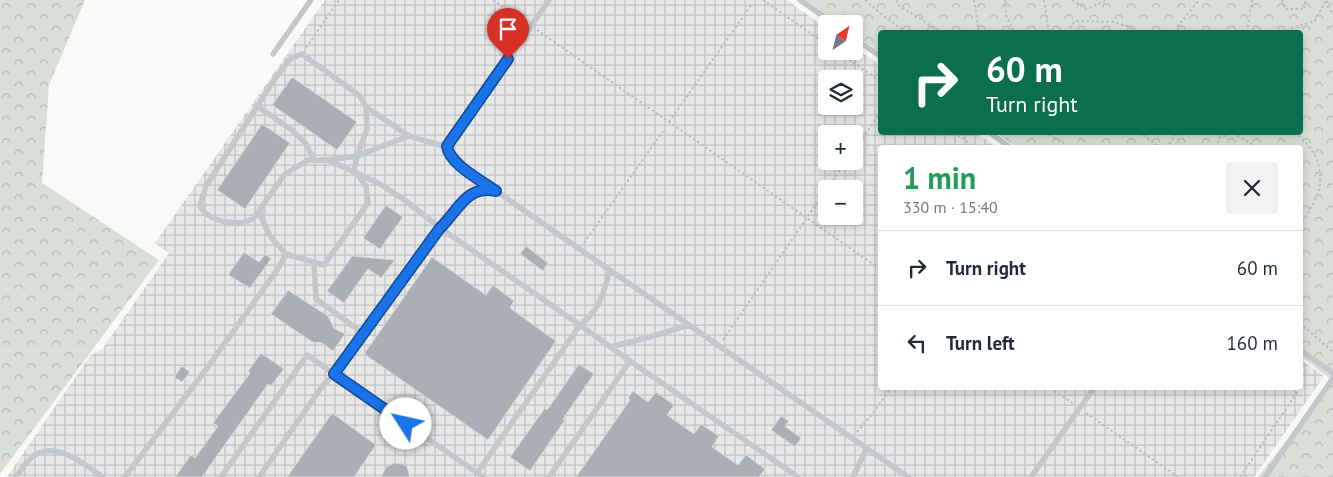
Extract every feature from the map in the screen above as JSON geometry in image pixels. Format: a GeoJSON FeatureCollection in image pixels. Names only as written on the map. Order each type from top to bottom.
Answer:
{"type":"FeatureCollection","features":[{"type":"Feature","properties":{"kind":"lane"},"geometry":{"type":"LineString","coordinates":[[273,54],[311,0]]}},
{"type":"Feature","properties":{"kind":"lane"},"geometry":{"type":"LineString","coordinates":[[549,0],[447,146],[448,153],[456,162],[496,191],[908,477]]}},
{"type":"Feature","properties":{"kind":"lane"},"geometry":{"type":"LineString","coordinates":[[800,0],[821,15]]}},
{"type":"Feature","properties":{"kind":"lane"},"geometry":{"type":"LineString","coordinates":[[863,44],[878,55]]}},
{"type":"Feature","properties":{"kind":"lane"},"geometry":{"type":"LineString","coordinates":[[261,207],[261,217],[268,232],[286,254],[324,265],[368,204],[366,186],[354,170],[357,156],[367,129],[366,107],[360,96],[302,54],[290,59],[257,106],[206,186],[200,206],[204,212],[213,218],[240,224],[253,219],[261,207],[285,174],[308,160],[328,160],[357,156],[409,136]]}},
{"type":"Feature","properties":{"kind":"lane"},"geometry":{"type":"LineString","coordinates":[[257,106],[292,130],[306,144],[314,160]]}},
{"type":"Feature","properties":{"kind":"lane"},"geometry":{"type":"LineString","coordinates":[[366,107],[409,136],[447,146]]}},
{"type":"Feature","properties":{"kind":"lane"},"geometry":{"type":"LineString","coordinates":[[993,135],[1007,145]]}},
{"type":"Feature","properties":{"kind":"lane"},"geometry":{"type":"LineString","coordinates":[[328,160],[354,170],[406,201],[440,228],[798,477]]}},
{"type":"Feature","properties":{"kind":"lane"},"geometry":{"type":"LineString","coordinates":[[260,477],[323,385],[334,374],[440,228],[462,201],[476,191],[486,189],[496,191]]}},
{"type":"Feature","properties":{"kind":"lane"},"geometry":{"type":"LineString","coordinates":[[125,477],[227,341],[278,270],[286,254]]}},
{"type":"Feature","properties":{"kind":"lane"},"geometry":{"type":"LineString","coordinates":[[314,262],[316,299],[364,334]]}},
{"type":"Feature","properties":{"kind":"lane"},"geometry":{"type":"LineString","coordinates":[[224,476],[307,355],[480,475],[580,326],[600,303],[610,270]]}},
{"type":"Feature","properties":{"kind":"lane"},"geometry":{"type":"LineString","coordinates":[[610,347],[688,325]]}},
{"type":"Feature","properties":{"kind":"lane"},"geometry":{"type":"LineString","coordinates":[[1303,352],[1333,373]]}},
{"type":"Feature","properties":{"kind":"lane"},"geometry":{"type":"LineString","coordinates":[[549,477],[630,361]]}},
{"type":"Feature","properties":{"kind":"lane"},"geometry":{"type":"LineString","coordinates":[[1266,477],[1333,378]]}},
{"type":"Feature","properties":{"kind":"lane"},"geometry":{"type":"LineString","coordinates":[[1031,477],[1092,390]]}},
{"type":"Feature","properties":{"kind":"lane"},"geometry":{"type":"LineString","coordinates":[[853,477],[867,448]]}},
{"type":"Feature","properties":{"kind":"lane"},"geometry":{"type":"LineString","coordinates":[[16,477],[28,460],[44,451],[59,451],[103,477]]}},
{"type":"Feature","properties":{"kind":"path"},"geometry":{"type":"LineString","coordinates":[[302,54],[339,0]]}},
{"type":"Feature","properties":{"kind":"path"},"geometry":{"type":"LineString","coordinates":[[494,0],[878,268]]}},
{"type":"Feature","properties":{"kind":"path"},"geometry":{"type":"LineString","coordinates":[[763,0],[818,38]]}},
{"type":"Feature","properties":{"kind":"path"},"geometry":{"type":"LineString","coordinates":[[865,0],[903,30]]}},
{"type":"Feature","properties":{"kind":"path"},"geometry":{"type":"LineString","coordinates":[[897,0],[898,4],[938,30]]}},
{"type":"Feature","properties":{"kind":"path"},"geometry":{"type":"LineString","coordinates":[[974,0],[979,30]]}},
{"type":"Feature","properties":{"kind":"path"},"geometry":{"type":"LineString","coordinates":[[1005,0],[1006,15],[1013,30]]}},
{"type":"Feature","properties":{"kind":"path"},"geometry":{"type":"LineString","coordinates":[[1044,0],[1049,30]]}},
{"type":"Feature","properties":{"kind":"path"},"geometry":{"type":"LineString","coordinates":[[1072,0],[1086,8],[1108,0]]}},
{"type":"Feature","properties":{"kind":"path"},"geometry":{"type":"LineString","coordinates":[[1178,30],[1178,26],[1199,0]]}},
{"type":"Feature","properties":{"kind":"path"},"geometry":{"type":"LineString","coordinates":[[1247,30],[1252,0]]}},
{"type":"Feature","properties":{"kind":"path"},"geometry":{"type":"LineString","coordinates":[[1282,0],[1285,9],[1305,10],[1305,0]]}},
{"type":"Feature","properties":{"kind":"path"},"geometry":{"type":"LineString","coordinates":[[1325,0],[1333,15]]}},
{"type":"Feature","properties":{"kind":"path"},"geometry":{"type":"LineString","coordinates":[[1289,30],[1315,21],[1325,0]]}},
{"type":"Feature","properties":{"kind":"path"},"geometry":{"type":"LineString","coordinates":[[669,122],[752,4]]}},
{"type":"Feature","properties":{"kind":"path"},"geometry":{"type":"LineString","coordinates":[[1069,30],[1075,21],[1114,22],[1130,27],[1132,30]]}},
{"type":"Feature","properties":{"kind":"path"},"geometry":{"type":"LineString","coordinates":[[850,60],[878,80]]}},
{"type":"Feature","properties":{"kind":"path"},"geometry":{"type":"LineString","coordinates":[[863,137],[878,115]]}},
{"type":"Feature","properties":{"kind":"path"},"geometry":{"type":"LineString","coordinates":[[579,249],[663,130]]}},
{"type":"Feature","properties":{"kind":"path"},"geometry":{"type":"LineString","coordinates":[[958,135],[972,145]]}},
{"type":"Feature","properties":{"kind":"path"},"geometry":{"type":"LineString","coordinates":[[1051,135],[1067,145]]}},
{"type":"Feature","properties":{"kind":"path"},"geometry":{"type":"LineString","coordinates":[[1143,135],[1156,145]]}},
{"type":"Feature","properties":{"kind":"path"},"geometry":{"type":"LineString","coordinates":[[1218,145],[1219,138],[1227,135]]}},
{"type":"Feature","properties":{"kind":"path"},"geometry":{"type":"LineString","coordinates":[[1236,135],[1253,145]]}},
{"type":"Feature","properties":{"kind":"path"},"geometry":{"type":"LineString","coordinates":[[1298,135],[1315,155],[1322,177],[1317,198],[1303,221]]}},
{"type":"Feature","properties":{"kind":"path"},"geometry":{"type":"LineString","coordinates":[[719,346],[818,203]]}},
{"type":"Feature","properties":{"kind":"path"},"geometry":{"type":"LineString","coordinates":[[1303,326],[1333,352]]}},
{"type":"Feature","properties":{"kind":"path"},"geometry":{"type":"LineString","coordinates":[[847,434],[859,431],[890,390]]}},
{"type":"Feature","properties":{"kind":"path"},"geometry":{"type":"LineString","coordinates":[[1053,390],[1178,477]]}},
{"type":"Feature","properties":{"kind":"path"},"geometry":{"type":"LineString","coordinates":[[1240,477],[1298,390]]}},
{"type":"Feature","properties":{"kind":"shaded area"},"geometry":{"type":"Polygon","coordinates":[[[325,0],[787,0],[818,22],[818,60],[863,60],[863,53],[878,64],[878,135],[979,135],[994,145],[878,145],[878,390],[1303,390],[1303,361],[1324,376],[1254,477],[7,477],[90,356],[103,348],[169,253],[155,243],[325,0]]]}},
{"type":"Feature","properties":{"kind":"green space"},"geometry":{"type":"Polygon","coordinates":[[[0,0],[85,0],[49,85],[42,183],[159,260],[0,474],[0,0]]]}},
{"type":"Feature","properties":{"kind":"green space"},"geometry":{"type":"Polygon","coordinates":[[[803,0],[1333,0],[1333,477],[1258,477],[1323,395],[1332,380],[1303,358],[1303,145],[1013,145],[1000,135],[1303,135],[1303,30],[878,30],[878,51],[863,40],[863,15],[825,15],[803,0]]]}},
{"type":"Feature","properties":{"kind":"building"},"geometry":{"type":"Polygon","coordinates":[[[292,77],[357,122],[337,150],[272,105],[292,77]]]}},
{"type":"Feature","properties":{"kind":"building"},"geometry":{"type":"Polygon","coordinates":[[[262,124],[290,143],[245,209],[217,190],[262,124]]]}},
{"type":"Feature","properties":{"kind":"building"},"geometry":{"type":"Polygon","coordinates":[[[386,205],[403,217],[380,249],[363,238],[386,205]]]}},
{"type":"Feature","properties":{"kind":"building"},"geometry":{"type":"Polygon","coordinates":[[[526,246],[548,263],[543,271],[520,254],[526,246]]]}},
{"type":"Feature","properties":{"kind":"building"},"geometry":{"type":"Polygon","coordinates":[[[244,252],[259,262],[265,254],[271,259],[250,288],[228,275],[244,252]]]}},
{"type":"Feature","properties":{"kind":"building"},"geometry":{"type":"Polygon","coordinates":[[[352,256],[395,260],[381,278],[368,269],[344,303],[327,291],[352,256]]]}},
{"type":"Feature","properties":{"kind":"building"},"geometry":{"type":"Polygon","coordinates":[[[432,257],[486,295],[493,285],[514,301],[510,308],[556,341],[488,440],[364,354],[432,257]]]}},
{"type":"Feature","properties":{"kind":"building"},"geometry":{"type":"Polygon","coordinates":[[[288,290],[328,316],[334,328],[345,334],[333,351],[322,343],[312,342],[271,314],[288,290]]]}},
{"type":"Feature","properties":{"kind":"building"},"geometry":{"type":"Polygon","coordinates":[[[261,353],[284,369],[271,386],[268,384],[202,477],[175,477],[191,455],[195,458],[218,426],[213,423],[250,373],[248,371],[261,353]]]}},
{"type":"Feature","properties":{"kind":"building"},"geometry":{"type":"Polygon","coordinates":[[[579,364],[594,374],[530,471],[510,457],[545,408],[547,410],[579,364]]]}},
{"type":"Feature","properties":{"kind":"building"},"geometry":{"type":"Polygon","coordinates":[[[182,366],[190,372],[182,382],[174,377],[182,366]]]}},
{"type":"Feature","properties":{"kind":"building"},"geometry":{"type":"Polygon","coordinates":[[[633,391],[648,402],[656,392],[674,405],[667,415],[694,434],[701,424],[719,436],[712,447],[738,465],[746,455],[765,469],[759,477],[576,477],[630,400],[628,398],[633,391]]]}},
{"type":"Feature","properties":{"kind":"building"},"geometry":{"type":"Polygon","coordinates":[[[332,413],[376,445],[354,477],[287,477],[332,413]]]}},
{"type":"Feature","properties":{"kind":"building"},"geometry":{"type":"Polygon","coordinates":[[[781,416],[789,421],[785,426],[801,438],[795,447],[771,430],[781,416]]]}},
{"type":"Feature","properties":{"kind":"building"},"geometry":{"type":"Polygon","coordinates":[[[394,463],[403,464],[407,467],[410,477],[381,477],[386,467],[394,463]]]}},
{"type":"Feature","properties":{"kind":"route"},"geometry":{"type":"LineString","coordinates":[[406,424],[334,374],[440,228],[462,201],[476,191],[486,189],[496,191],[451,158],[447,146],[508,59]]}}]}
